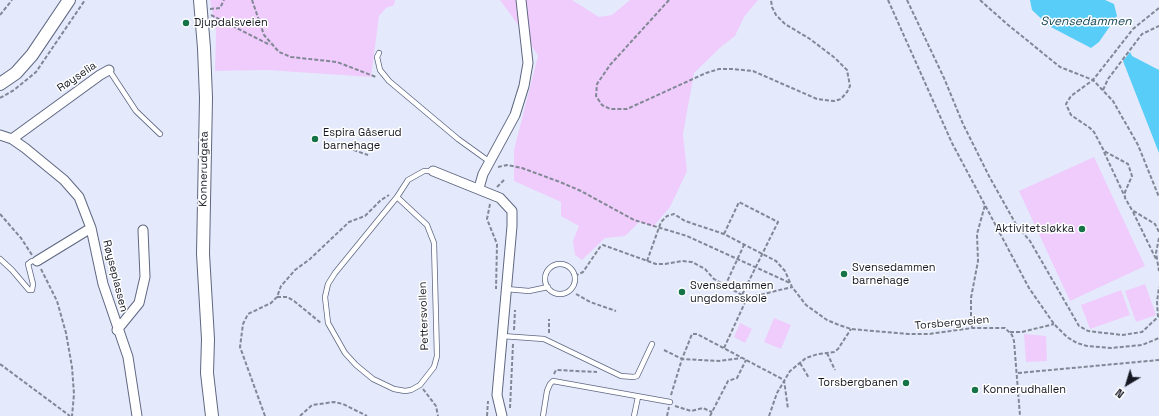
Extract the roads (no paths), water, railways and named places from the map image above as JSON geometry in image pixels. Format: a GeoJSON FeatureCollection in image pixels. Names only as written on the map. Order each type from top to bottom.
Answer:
{"type":"FeatureCollection","features":[{"type":"Feature","properties":{"kind":"main road"},"geometry":{"type":"LineString","coordinates":[[0,84],[16,73],[32,55],[69,0]]}},
{"type":"Feature","properties":{"kind":"main road","name":"Konnerudgata"},"geometry":{"type":"LineString","coordinates":[[201,5],[206,98],[203,254],[208,339],[207,373],[212,416]]}},
{"type":"Feature","properties":{"kind":"main road","name":"Konnerudgata"},"geometry":{"type":"LineString","coordinates":[[208,339],[220,416]]}},
{"type":"Feature","properties":{"kind":"street"},"geometry":{"type":"LineString","coordinates":[[479,188],[493,165],[514,115],[524,86],[528,62],[521,0]]}},
{"type":"Feature","properties":{"kind":"street","name":"Røyselia"},"geometry":{"type":"LineString","coordinates":[[12,139],[100,74],[110,70]]}},
{"type":"Feature","properties":{"kind":"street","name":"Røyseplassen"},"geometry":{"type":"LineString","coordinates":[[0,135],[12,139],[64,180],[79,197],[91,228],[103,284],[117,330],[128,357],[137,416]]}},
{"type":"Feature","properties":{"kind":"street"},"geometry":{"type":"LineString","coordinates":[[433,171],[479,188],[500,198],[512,211],[512,226],[497,395],[502,416]]}},
{"type":"Feature","properties":{"kind":"street"},"geometry":{"type":"LineString","coordinates":[[36,261],[91,228]]}},
{"type":"Feature","properties":{"kind":"street","name":"Røyseplassen"},"geometry":{"type":"LineString","coordinates":[[117,330],[139,303],[145,277],[143,230]]}},
{"type":"Feature","properties":{"kind":"lane"},"geometry":{"type":"LineString","coordinates":[[379,53],[377,57],[380,70],[389,82],[458,139],[493,165]]}},
{"type":"Feature","properties":{"kind":"lane","name":"Røyselia"},"geometry":{"type":"LineString","coordinates":[[110,70],[136,111],[160,134]]}},
{"type":"Feature","properties":{"kind":"lane"},"geometry":{"type":"LineString","coordinates":[[397,197],[408,180],[424,171],[433,171]]}},
{"type":"Feature","properties":{"kind":"lane","name":"Pettersvollen"},"geometry":{"type":"LineString","coordinates":[[397,197],[427,224],[434,242],[437,356],[434,367],[420,385],[411,390],[400,391],[383,384],[365,373],[345,353],[328,323],[325,297],[328,284],[397,197]]}},
{"type":"Feature","properties":{"kind":"lane"},"geometry":{"type":"LineString","coordinates":[[0,259],[12,270],[29,290],[32,290],[33,284],[28,264],[32,261],[36,261]]}},
{"type":"Feature","properties":{"kind":"lane"},"geometry":{"type":"LineString","coordinates":[[562,264],[573,272],[575,276],[573,286],[564,293],[555,293],[548,287],[545,278],[553,266],[562,264]]}},
{"type":"Feature","properties":{"kind":"lane"},"geometry":{"type":"LineString","coordinates":[[506,289],[530,291],[548,287]]}},
{"type":"Feature","properties":{"kind":"lane"},"geometry":{"type":"LineString","coordinates":[[502,336],[548,341],[621,376],[634,377],[637,376],[652,344]]}},
{"type":"Feature","properties":{"kind":"lane"},"geometry":{"type":"LineString","coordinates":[[543,416],[547,391],[553,381],[670,403]]}},
{"type":"Feature","properties":{"kind":"lane"},"geometry":{"type":"LineString","coordinates":[[634,416],[638,396]]}},
{"type":"Feature","properties":{"kind":"water","name":"Svensedammen"},"geometry":{"type":"Polygon","coordinates":[[[1030,0],[1105,0],[1114,4],[1117,16],[1099,42],[1091,48],[1049,26],[1032,10],[1030,0]]]}},
{"type":"Feature","properties":{"kind":"water"},"geometry":{"type":"Polygon","coordinates":[[[1130,52],[1132,56],[1159,70],[1159,153],[1123,61],[1130,52]]]}},
{"type":"Feature","properties":{"kind":"place","name":"Djupdalsveien"},"geometry":{"type":"Point","coordinates":[186,23]}},
{"type":"Feature","properties":{"kind":"place","name":"Espira Gåserud barnehage"},"geometry":{"type":"Point","coordinates":[315,139]}},
{"type":"Feature","properties":{"kind":"place","name":"Aktivitetsløkka"},"geometry":{"type":"Point","coordinates":[1082,229]}},
{"type":"Feature","properties":{"kind":"place","name":"Svensedammen barnehage"},"geometry":{"type":"Point","coordinates":[844,274]}},
{"type":"Feature","properties":{"kind":"place","name":"Svensedammen ungdomsskole"},"geometry":{"type":"Point","coordinates":[682,292]}},
{"type":"Feature","properties":{"kind":"place","name":"Torsbergbanen"},"geometry":{"type":"Point","coordinates":[906,383]}},
{"type":"Feature","properties":{"kind":"place","name":"Konnerudhallen"},"geometry":{"type":"Point","coordinates":[975,390]}}]}
